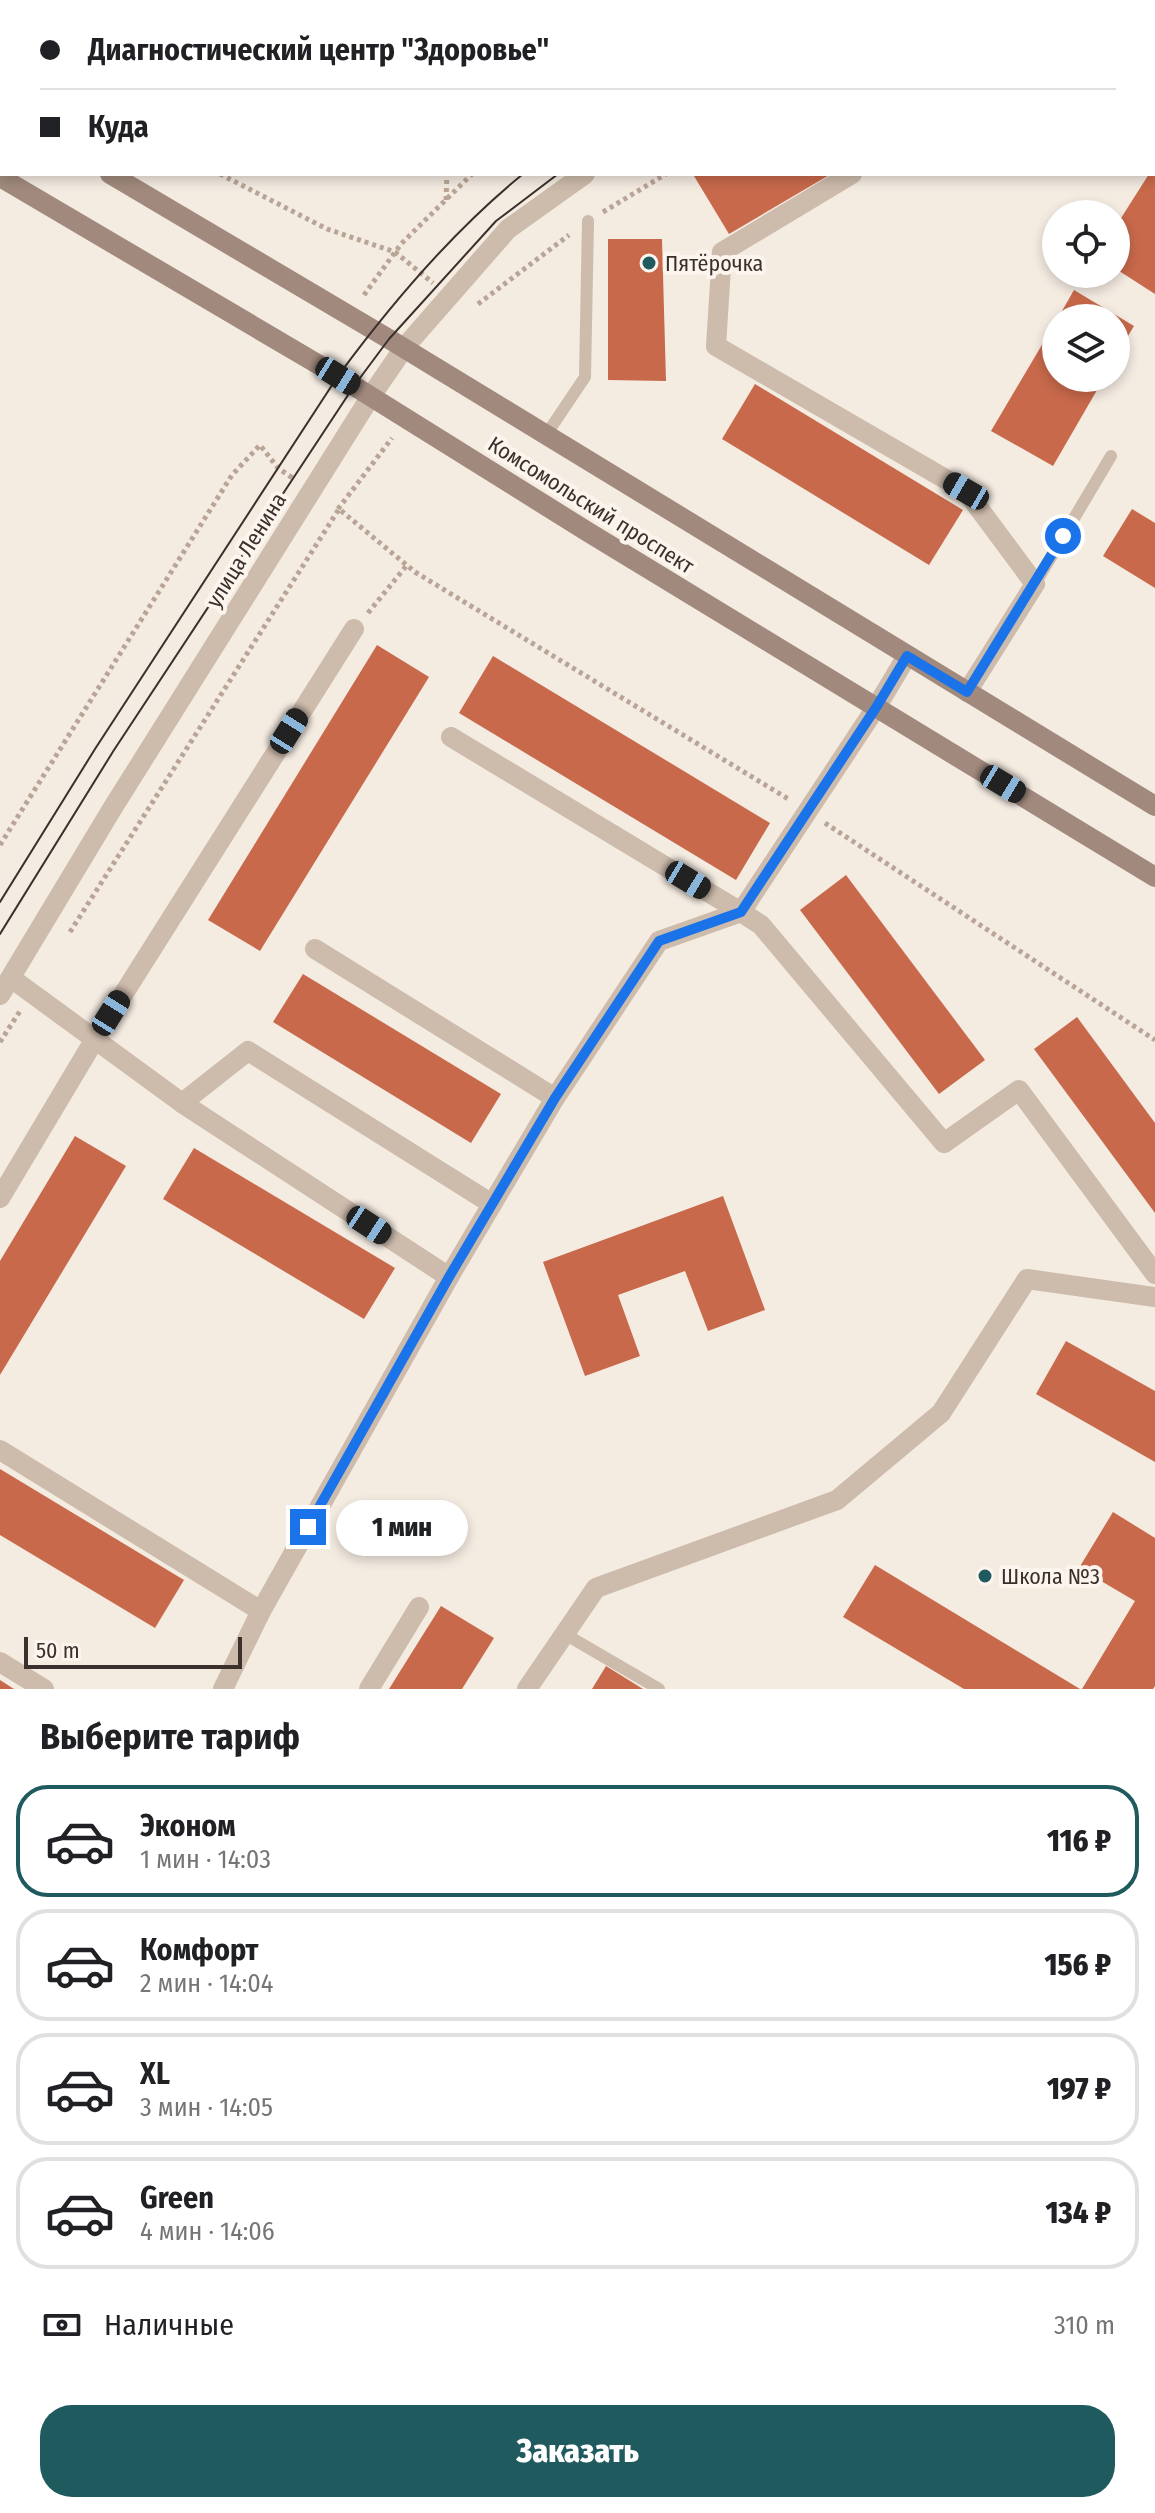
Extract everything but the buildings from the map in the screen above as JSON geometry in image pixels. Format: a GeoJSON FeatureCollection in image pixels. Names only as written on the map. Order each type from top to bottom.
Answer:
{"type":"FeatureCollection","features":[{"type":"Feature","properties":{"kind":"main road","name":"Комсомольский проспект"},"geometry":{"type":"LineString","coordinates":[[113,176],[404,348],[1155,806]]}},
{"type":"Feature","properties":{"kind":"main road","name":"Комсомольский проспект"},"geometry":{"type":"LineString","coordinates":[[0,177],[371,396],[601,540],[1155,877]]}},
{"type":"Feature","properties":{"kind":"street","name":"улица Ленина"},"geometry":{"type":"LineString","coordinates":[[5,986],[112,809],[404,348],[508,229],[582,176]]}},
{"type":"Feature","properties":{"kind":"street"},"geometry":{"type":"LineString","coordinates":[[849,176],[722,252],[716,346],[966,491],[1035,584],[967,692]]}},
{"type":"Feature","properties":{"kind":"street"},"geometry":{"type":"LineString","coordinates":[[0,1198],[95,1039],[354,629]]}},
{"type":"Feature","properties":{"kind":"street"},"geometry":{"type":"LineString","coordinates":[[223,1689],[261,1611],[449,1277],[555,1098],[659,941],[741,912],[907,656]]}},
{"type":"Feature","properties":{"kind":"street"},"geometry":{"type":"LineString","coordinates":[[451,737],[761,925],[944,1143],[1019,1090],[1155,1274]]}},
{"type":"Feature","properties":{"kind":"street"},"geometry":{"type":"LineString","coordinates":[[315,949],[555,1098]]}},
{"type":"Feature","properties":{"kind":"street"},"geometry":{"type":"LineString","coordinates":[[5,986],[31,992],[182,1103],[449,1277]]}},
{"type":"Feature","properties":{"kind":"street"},"geometry":{"type":"LineString","coordinates":[[182,1103],[248,1051],[492,1204]]}},
{"type":"Feature","properties":{"kind":"street"},"geometry":{"type":"LineString","coordinates":[[527,1689],[596,1588],[837,1500],[941,1413],[1027,1279],[1155,1297]]}},
{"type":"Feature","properties":{"kind":"street"},"geometry":{"type":"LineString","coordinates":[[0,1450],[261,1611]]}},
{"type":"Feature","properties":{"kind":"street"},"geometry":{"type":"LineString","coordinates":[[369,1689],[419,1607]]}},
{"type":"Feature","properties":{"kind":"street"},"geometry":{"type":"LineString","coordinates":[[0,1662],[44,1689]]}},
{"type":"Feature","properties":{"kind":"lane"},"geometry":{"type":"LineString","coordinates":[[546,435],[585,377],[588,221]]}},
{"type":"Feature","properties":{"kind":"lane"},"geometry":{"type":"LineString","coordinates":[[1035,584],[1111,456]]}},
{"type":"Feature","properties":{"kind":"lane"},"geometry":{"type":"LineString","coordinates":[[563,1633],[659,1689]]}},
{"type":"Feature","properties":{"kind":"path"},"geometry":{"type":"LineString","coordinates":[[224,176],[327,229],[395,252],[437,287],[451,293]]}},
{"type":"Feature","properties":{"kind":"path"},"geometry":{"type":"LineString","coordinates":[[446,200],[447,176]]}},
{"type":"Feature","properties":{"kind":"path"},"geometry":{"type":"LineString","coordinates":[[364,295],[395,252],[470,176]]}},
{"type":"Feature","properties":{"kind":"path"},"geometry":{"type":"LineString","coordinates":[[0,845],[232,475],[260,445]]}},
{"type":"Feature","properties":{"kind":"path"},"geometry":{"type":"LineString","coordinates":[[66,939],[339,509],[407,565],[808,811],[1155,1040]]}},
{"type":"Feature","properties":{"kind":"path"},"geometry":{"type":"LineString","coordinates":[[354,629],[407,565]]}},
{"type":"Feature","properties":{"kind":"path"},"geometry":{"type":"LineString","coordinates":[[0,1042],[31,992]]}},
{"type":"Feature","properties":{"kind":"tram line"},"geometry":{"type":"LineString","coordinates":[[0,902],[95,749],[338,376],[424,269],[472,219],[521,176]]}},
{"type":"Feature","properties":{"kind":"tram line"},"geometry":{"type":"LineString","coordinates":[[0,934],[114,750],[354,386],[389,339],[496,221],[555,176]]}},
{"type":"Feature","properties":{"kind":"place","name":"Пятёрочка"},"geometry":{"type":"Point","coordinates":[649,263]}},
{"type":"Feature","properties":{"kind":"place","name":"Школа №3"},"geometry":{"type":"Point","coordinates":[985,1576]}},
{"type":"Feature","properties":{"kind":"route"},"geometry":{"type":"LineString","coordinates":[[308,1527],[449,1277],[555,1098],[659,941],[741,912],[907,656],[967,692],[1063,536]]}}]}
